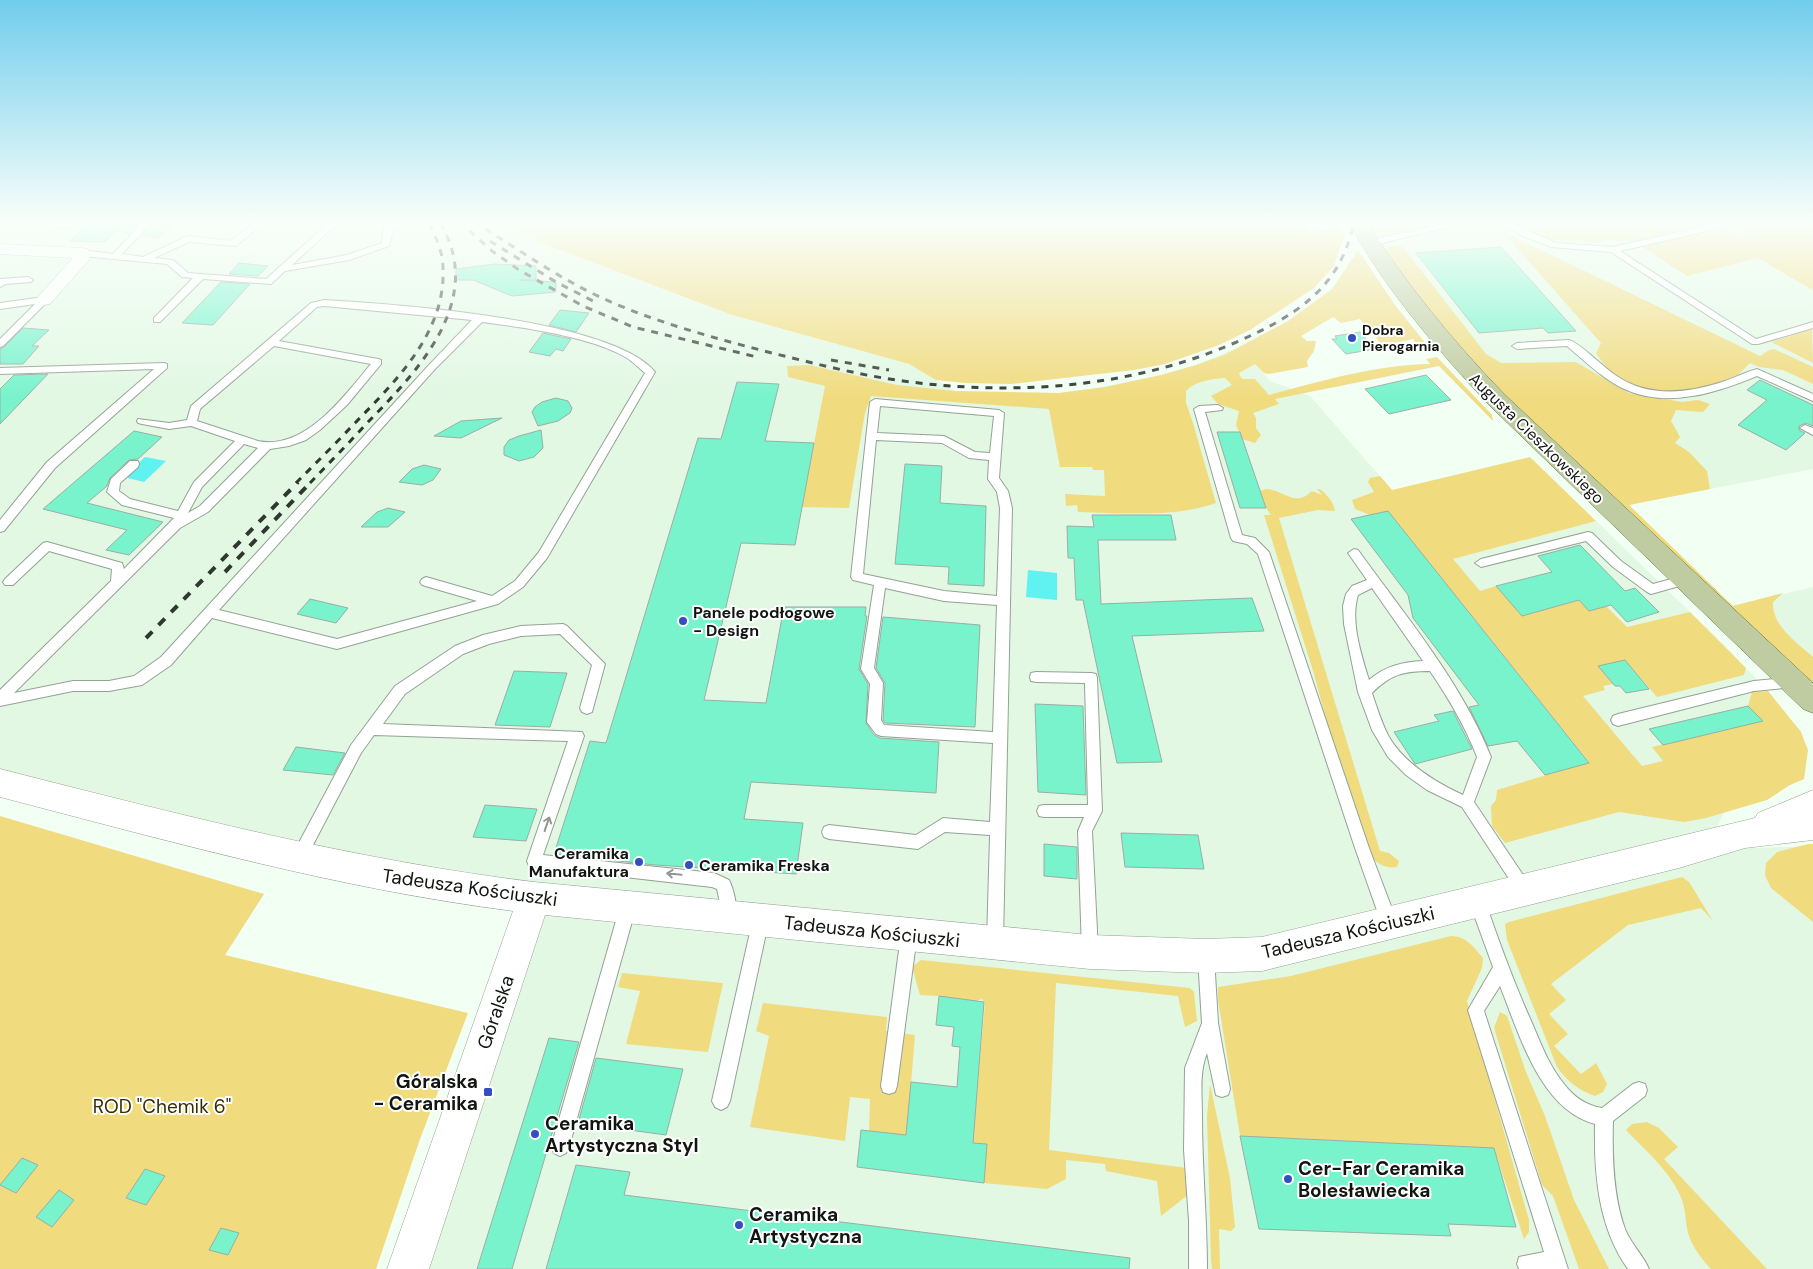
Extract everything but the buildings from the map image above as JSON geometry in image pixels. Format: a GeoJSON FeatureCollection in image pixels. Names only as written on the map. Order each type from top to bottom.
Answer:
{"type":"FeatureCollection","features":[{"type":"Feature","properties":{"kind":"main road","name":"Augusta Cieszkowskiego"},"geometry":{"type":"LineString","coordinates":[[1395,280],[1409,300],[1472,375],[1813,701]]}},
{"type":"Feature","properties":{"kind":"main road","name":"Augusta Cieszkowskiego"},"geometry":{"type":"LineString","coordinates":[[1744,637],[1813,720]]}},
{"type":"Feature","properties":{"kind":"main road","name":"Tadeusza Kościuszki"},"geometry":{"type":"LineString","coordinates":[[0,784],[299,857],[406,880],[534,898],[909,935],[1090,952],[1206,956],[1262,954],[1679,853],[1743,834],[1813,804]]}},
{"type":"Feature","properties":{"kind":"main road","name":"Tadeusza Kościuszki"},"geometry":{"type":"LineString","coordinates":[[1743,834],[1813,826]]}},
{"type":"Feature","properties":{"kind":"main road","name":"Góralska"},"geometry":{"type":"LineString","coordinates":[[408,1269],[534,898]]}},
{"type":"Feature","properties":{"kind":"street"},"geometry":{"type":"LineString","coordinates":[[44,300],[62,280]]}},
{"type":"Feature","properties":{"kind":"lane"},"geometry":{"type":"LineString","coordinates":[[0,284],[3,282],[25,280]]}},
{"type":"Feature","properties":{"kind":"lane"},"geometry":{"type":"LineString","coordinates":[[156,320],[196,280]]}},
{"type":"Feature","properties":{"kind":"lane"},"geometry":{"type":"LineString","coordinates":[[248,280],[268,282],[270,280]]}},
{"type":"Feature","properties":{"kind":"lane"},"geometry":{"type":"LineString","coordinates":[[1660,280],[1755,342],[1813,325]]}},
{"type":"Feature","properties":{"kind":"lane"},"geometry":{"type":"LineString","coordinates":[[0,306],[44,300]]}},
{"type":"Feature","properties":{"kind":"lane"},"geometry":{"type":"LineString","coordinates":[[0,344],[44,300]]}},
{"type":"Feature","properties":{"kind":"lane"},"geometry":{"type":"LineString","coordinates":[[191,423],[195,408],[272,344],[314,305],[324,303],[480,318],[594,341],[639,360],[650,372],[543,555],[519,584],[494,601],[338,644],[210,613]]}},
{"type":"Feature","properties":{"kind":"lane"},"geometry":{"type":"LineString","coordinates":[[0,699],[74,686],[109,686],[136,680],[166,661],[432,367],[480,318]]}},
{"type":"Feature","properties":{"kind":"lane"},"geometry":{"type":"LineString","coordinates":[[1517,346],[1569,343],[1620,382],[1641,392],[1672,395],[1704,390],[1729,384],[1757,372],[1813,398]]}},
{"type":"Feature","properties":{"kind":"lane"},"geometry":{"type":"LineString","coordinates":[[142,421],[169,426],[191,423],[267,446],[305,436],[320,425],[378,362],[272,344]]}},
{"type":"Feature","properties":{"kind":"lane"},"geometry":{"type":"LineString","coordinates":[[0,371],[164,366],[51,465],[0,528]]}},
{"type":"Feature","properties":{"kind":"lane"},"geometry":{"type":"LineString","coordinates":[[995,943],[1006,508],[1002,491],[993,479],[999,413],[874,402],[857,577],[944,596],[1003,601]]}},
{"type":"Feature","properties":{"kind":"lane"},"geometry":{"type":"LineString","coordinates":[[1218,408],[1199,409],[1237,538],[1251,541],[1263,552],[1362,848],[1389,922]]}},
{"type":"Feature","properties":{"kind":"lane"},"geometry":{"type":"LineString","coordinates":[[872,436],[944,440],[973,455],[995,457]]}},
{"type":"Feature","properties":{"kind":"lane"},"geometry":{"type":"LineString","coordinates":[[0,699],[178,520],[198,484],[242,440]]}},
{"type":"Feature","properties":{"kind":"lane"},"geometry":{"type":"LineString","coordinates":[[134,464],[115,482],[114,492],[126,502],[178,520],[204,509],[267,446]]}},
{"type":"Feature","properties":{"kind":"lane"},"geometry":{"type":"LineString","coordinates":[[1481,564],[1588,536],[1617,564],[1651,589],[1686,580]]}},
{"type":"Feature","properties":{"kind":"lane"},"geometry":{"type":"LineString","coordinates":[[9,582],[47,546],[118,566],[117,582]]}},
{"type":"Feature","properties":{"kind":"lane"},"geometry":{"type":"LineString","coordinates":[[1354,553],[1454,695],[1474,731],[1484,757],[1467,803]]}},
{"type":"Feature","properties":{"kind":"lane"},"geometry":{"type":"LineString","coordinates":[[426,582],[494,601]]}},
{"type":"Feature","properties":{"kind":"lane"},"geometry":{"type":"LineString","coordinates":[[880,582],[868,669],[877,683],[874,722],[881,730],[999,738]]}},
{"type":"Feature","properties":{"kind":"lane"},"geometry":{"type":"LineString","coordinates":[[1376,582],[1361,586],[1353,593],[1349,605],[1352,640],[1365,692],[1385,741],[1405,766],[1440,792],[1467,803],[1524,890]]}},
{"type":"Feature","properties":{"kind":"lane"},"geometry":{"type":"LineString","coordinates":[[299,857],[356,749],[400,690],[439,662],[460,650],[487,639],[521,631],[563,630],[598,664],[587,708]]}},
{"type":"Feature","properties":{"kind":"lane"},"geometry":{"type":"LineString","coordinates":[[1365,692],[1380,676],[1398,668],[1434,666]]}},
{"type":"Feature","properties":{"kind":"lane"},"geometry":{"type":"LineString","coordinates":[[1036,677],[1091,678],[1095,811],[1085,831],[1090,952]]}},
{"type":"Feature","properties":{"kind":"lane"},"geometry":{"type":"LineString","coordinates":[[1618,720],[1754,686],[1784,683]]}},
{"type":"Feature","properties":{"kind":"lane"},"geometry":{"type":"LineString","coordinates":[[370,729],[577,736],[534,861],[681,875],[714,880],[724,885],[745,918],[721,1101]]}},
{"type":"Feature","properties":{"kind":"lane"},"geometry":{"type":"LineString","coordinates":[[1044,811],[1095,811]]}},
{"type":"Feature","properties":{"kind":"lane"},"geometry":{"type":"LineString","coordinates":[[829,832],[918,842],[943,825],[997,829]]}},
{"type":"Feature","properties":{"kind":"lane"},"geometry":{"type":"LineString","coordinates":[[1477,901],[1500,970],[1541,1062],[1554,1085],[1572,1104],[1587,1114],[1604,1117],[1638,1090]]}},
{"type":"Feature","properties":{"kind":"lane"},"geometry":{"type":"LineString","coordinates":[[560,1147],[628,907]]}},
{"type":"Feature","properties":{"kind":"lane"},"geometry":{"type":"LineString","coordinates":[[889,1086],[909,935]]}},
{"type":"Feature","properties":{"kind":"lane"},"geometry":{"type":"LineString","coordinates":[[1206,956],[1210,1023],[1222,1089]]}},
{"type":"Feature","properties":{"kind":"lane"},"geometry":{"type":"LineString","coordinates":[[1500,970],[1476,1010],[1557,1265]]}},
{"type":"Feature","properties":{"kind":"lane"},"geometry":{"type":"LineString","coordinates":[[1198,1269],[1198,1221],[1193,1150],[1193,1068],[1210,1023]]}},
{"type":"Feature","properties":{"kind":"lane"},"geometry":{"type":"LineString","coordinates":[[1604,1117],[1603,1138],[1616,1229],[1628,1253],[1640,1269]]}},
{"type":"Feature","properties":{"kind":"lane"},"geometry":{"type":"LineString","coordinates":[[1526,1264],[1543,1261],[1557,1265]]}},
{"type":"Feature","properties":{"kind":"shaded area"},"geometry":{"type":"Polygon","coordinates":[[[0,280],[640,280],[731,315],[909,364],[955,391],[1059,393],[1103,387],[1161,375],[1196,365],[1240,346],[1270,381],[1310,396],[1452,559],[1596,521],[1719,640],[1768,691],[1801,732],[1806,765],[1804,779],[1725,810],[1709,844],[1760,848],[1813,846],[1813,1269],[409,1269],[534,898],[0,783],[0,280]]]}},
{"type":"Feature","properties":{"kind":"shaded area"},"geometry":{"type":"Polygon","coordinates":[[[1405,280],[1813,280],[1813,469],[1622,506],[1419,300],[1405,280]]]}},
{"type":"Feature","properties":{"kind":"shaded area"},"geometry":{"type":"Polygon","coordinates":[[[1813,587],[1813,689],[1727,607],[1813,587]]]}},
{"type":"Feature","properties":{"kind":"green space"},"geometry":{"type":"Polygon","coordinates":[[[640,280],[1321,280],[1314,288],[1250,330],[1219,345],[1165,364],[1134,370],[1011,384],[936,380],[909,364],[732,315],[640,280]]]}},
{"type":"Feature","properties":{"kind":"green space"},"geometry":{"type":"Polygon","coordinates":[[[1338,280],[1378,280],[1395,305],[1427,345],[1419,347],[1413,339],[1384,345],[1383,348],[1370,329],[1361,324],[1363,323],[1360,319],[1341,323],[1333,317],[1301,336],[1307,341],[1316,341],[1314,351],[1307,361],[1308,367],[1268,374],[1264,373],[1255,364],[1239,373],[1240,376],[1243,379],[1255,379],[1269,395],[1328,379],[1389,367],[1430,364],[1426,359],[1437,357],[1492,415],[1493,421],[1439,366],[1275,399],[1279,404],[1253,413],[1256,418],[1256,428],[1261,435],[1255,443],[1242,439],[1236,425],[1239,411],[1218,404],[1211,396],[1232,385],[1225,378],[1209,380],[1194,385],[1186,391],[1186,403],[1216,503],[1200,508],[1165,513],[1078,512],[1077,505],[1066,506],[1065,494],[1105,496],[1104,470],[1093,470],[1092,467],[1060,467],[1049,409],[871,396],[865,413],[849,508],[802,507],[825,386],[788,377],[787,366],[809,365],[897,385],[955,391],[1059,393],[1105,387],[1161,375],[1224,355],[1288,321],[1332,289],[1338,280]]]}},
{"type":"Feature","properties":{"kind":"green space"},"geometry":{"type":"Polygon","coordinates":[[[1407,280],[1429,280],[1486,354],[1501,363],[1576,362],[1629,393],[1682,402],[1698,400],[1710,404],[1703,412],[1676,410],[1671,421],[1680,437],[1675,443],[1689,452],[1707,471],[1710,489],[1629,505],[1733,606],[1783,593],[1773,602],[1774,611],[1781,626],[1793,640],[1813,657],[1813,690],[1482,376],[1439,324],[1407,280]]]}},
{"type":"Feature","properties":{"kind":"green space"},"geometry":{"type":"Polygon","coordinates":[[[1546,280],[1604,280],[1760,356],[1774,349],[1813,367],[1813,384],[1783,370],[1759,367],[1750,363],[1736,376],[1704,388],[1654,393],[1637,389],[1623,382],[1605,366],[1596,353],[1601,343],[1546,280]]]}},
{"type":"Feature","properties":{"kind":"green space"},"geometry":{"type":"Polygon","coordinates":[[[1796,280],[1813,280],[1813,290],[1796,280]]]}},
{"type":"Feature","properties":{"kind":"green space"},"geometry":{"type":"Polygon","coordinates":[[[1812,329],[1813,363],[1771,342],[1812,329]]]}},
{"type":"Feature","properties":{"kind":"green space"},"geometry":{"type":"Polygon","coordinates":[[[1530,457],[1596,521],[1453,559],[1480,591],[1496,586],[1522,616],[1579,600],[1589,611],[1606,606],[1627,627],[1690,612],[1746,668],[1744,675],[1657,697],[1625,660],[1599,666],[1613,684],[1603,686],[1605,690],[1583,696],[1642,766],[1663,761],[1652,747],[1762,721],[1748,706],[1752,692],[1768,691],[1801,732],[1808,750],[1804,779],[1790,785],[1767,800],[1706,818],[1684,822],[1619,812],[1505,843],[1492,826],[1491,806],[1496,800],[1497,790],[1589,762],[1388,511],[1370,515],[1355,509],[1352,500],[1374,492],[1368,482],[1370,478],[1380,476],[1392,490],[1530,457]]]}},
{"type":"Feature","properties":{"kind":"green space"},"geometry":{"type":"Polygon","coordinates":[[[1266,489],[1290,497],[1300,498],[1312,491],[1322,495],[1317,489],[1320,489],[1333,504],[1335,511],[1318,510],[1279,518],[1380,851],[1389,853],[1399,861],[1397,867],[1382,865],[1369,856],[1344,786],[1314,674],[1264,515],[1271,515],[1266,508],[1260,491],[1266,489]]]}},
{"type":"Feature","properties":{"kind":"green space","name":"ROD \"Chemik 6\""},"geometry":{"type":"Polygon","coordinates":[[[0,816],[264,894],[225,955],[468,1013],[420,1139],[376,1269],[0,1269],[0,816]]]}},
{"type":"Feature","properties":{"kind":"green space"},"geometry":{"type":"Polygon","coordinates":[[[1813,844],[1813,922],[1771,888],[1765,875],[1766,863],[1777,852],[1813,844]]]}},
{"type":"Feature","properties":{"kind":"green space"},"geometry":{"type":"Polygon","coordinates":[[[1682,877],[1689,882],[1713,921],[1701,908],[1628,925],[1551,984],[1566,1000],[1549,1014],[1568,1034],[1554,1046],[1581,1074],[1596,1063],[1607,1084],[1603,1092],[1595,1096],[1589,1094],[1573,1084],[1557,1067],[1507,940],[1505,924],[1682,877]]]}},
{"type":"Feature","properties":{"kind":"green space"},"geometry":{"type":"Polygon","coordinates":[[[1451,936],[1465,940],[1483,958],[1482,968],[1467,1001],[1529,1220],[1529,1232],[1524,1239],[1494,1148],[1240,1136],[1218,1000],[1218,987],[1291,976],[1451,936]]]}},
{"type":"Feature","properties":{"kind":"green space"},"geometry":{"type":"Polygon","coordinates":[[[921,960],[1190,988],[1194,992],[1197,1021],[1185,1027],[1178,996],[1056,983],[1049,1150],[1187,1168],[1189,1194],[1161,1216],[1157,1181],[1106,1171],[1105,1164],[1066,1160],[1066,1179],[1047,1189],[984,1183],[986,1144],[869,1131],[870,1099],[850,1097],[845,1141],[750,1127],[769,1036],[756,1031],[763,1003],[887,1017],[886,1031],[915,1035],[908,1120],[974,1127],[985,1003],[982,999],[976,1001],[920,995],[912,967],[921,960]]]}},
{"type":"Feature","properties":{"kind":"green space"},"geometry":{"type":"Polygon","coordinates":[[[622,973],[723,983],[708,1052],[626,1044],[640,991],[618,987],[622,973]]]}},
{"type":"Feature","properties":{"kind":"green space"},"geometry":{"type":"Polygon","coordinates":[[[1500,1012],[1507,1016],[1574,1200],[1609,1269],[1579,1269],[1553,1196],[1542,1185],[1494,1028],[1500,1012]]]}},
{"type":"Feature","properties":{"kind":"green space"},"geometry":{"type":"Polygon","coordinates":[[[1210,1084],[1230,1178],[1235,1227],[1231,1231],[1219,1229],[1220,1269],[1212,1269],[1211,1259],[1207,1117],[1210,1084]]]}},
{"type":"Feature","properties":{"kind":"green space"},"geometry":{"type":"Polygon","coordinates":[[[1647,1122],[1659,1128],[1678,1147],[1664,1159],[1767,1269],[1711,1269],[1704,1261],[1690,1238],[1683,1205],[1675,1186],[1656,1160],[1626,1130],[1632,1124],[1647,1122]]]}},
{"type":"Feature","properties":{"kind":"water"},"geometry":{"type":"Polygon","coordinates":[[[145,457],[166,461],[144,482],[124,477],[145,457]]]}},
{"type":"Feature","properties":{"kind":"water"},"geometry":{"type":"Polygon","coordinates":[[[1028,570],[1057,573],[1057,600],[1026,597],[1028,570]]]}},
{"type":"Feature","properties":{"kind":"railway"},"geometry":{"type":"LineString","coordinates":[[296,483],[386,390],[416,354],[436,313],[442,291],[442,280]]}},
{"type":"Feature","properties":{"kind":"railway"},"geometry":{"type":"LineString","coordinates":[[310,483],[408,379],[426,355],[441,330],[451,304],[455,280]]}},
{"type":"Feature","properties":{"kind":"railway"},"geometry":{"type":"LineString","coordinates":[[537,280],[583,306],[633,327],[757,357]]}},
{"type":"Feature","properties":{"kind":"railway"},"geometry":{"type":"LineString","coordinates":[[553,280],[595,302]]}},
{"type":"Feature","properties":{"kind":"railway"},"geometry":{"type":"LineString","coordinates":[[567,280],[620,306],[704,335],[852,372],[945,386],[987,388],[1070,385],[1112,379],[1193,359],[1232,344],[1275,324],[1311,299],[1328,280]]}},
{"type":"Feature","properties":{"kind":"railway"},"geometry":{"type":"LineString","coordinates":[[831,360],[889,370]]}},
{"type":"Feature","properties":{"kind":"railway"},"geometry":{"type":"LineString","coordinates":[[146,638],[298,482]]}},
{"type":"Feature","properties":{"kind":"railway"},"geometry":{"type":"LineString","coordinates":[[225,572],[311,482]]}},
{"type":"Feature","properties":{"kind":"place","name":"Dobra Pierogarnia"},"geometry":{"type":"Point","coordinates":[1352,338]}},
{"type":"Feature","properties":{"kind":"place","name":"Panele podłogowe - Design"},"geometry":{"type":"Point","coordinates":[683,621]}},
{"type":"Feature","properties":{"kind":"place","name":"Ceramika Manufaktura"},"geometry":{"type":"Point","coordinates":[639,862]}},
{"type":"Feature","properties":{"kind":"place","name":"Ceramika Freska"},"geometry":{"type":"Point","coordinates":[689,865]}},
{"type":"Feature","properties":{"kind":"place","name":"Góralska - Ceramika"},"geometry":{"type":"Point","coordinates":[488,1092]}},
{"type":"Feature","properties":{"kind":"place","name":"Ceramika Artystyczna Styl"},"geometry":{"type":"Point","coordinates":[535,1134]}},
{"type":"Feature","properties":{"kind":"place","name":"Cer-Far Ceramika Bolesławiecka"},"geometry":{"type":"Point","coordinates":[1288,1179]}},
{"type":"Feature","properties":{"kind":"place","name":"Ceramika Artystyczna"},"geometry":{"type":"Point","coordinates":[739,1225]}}]}
